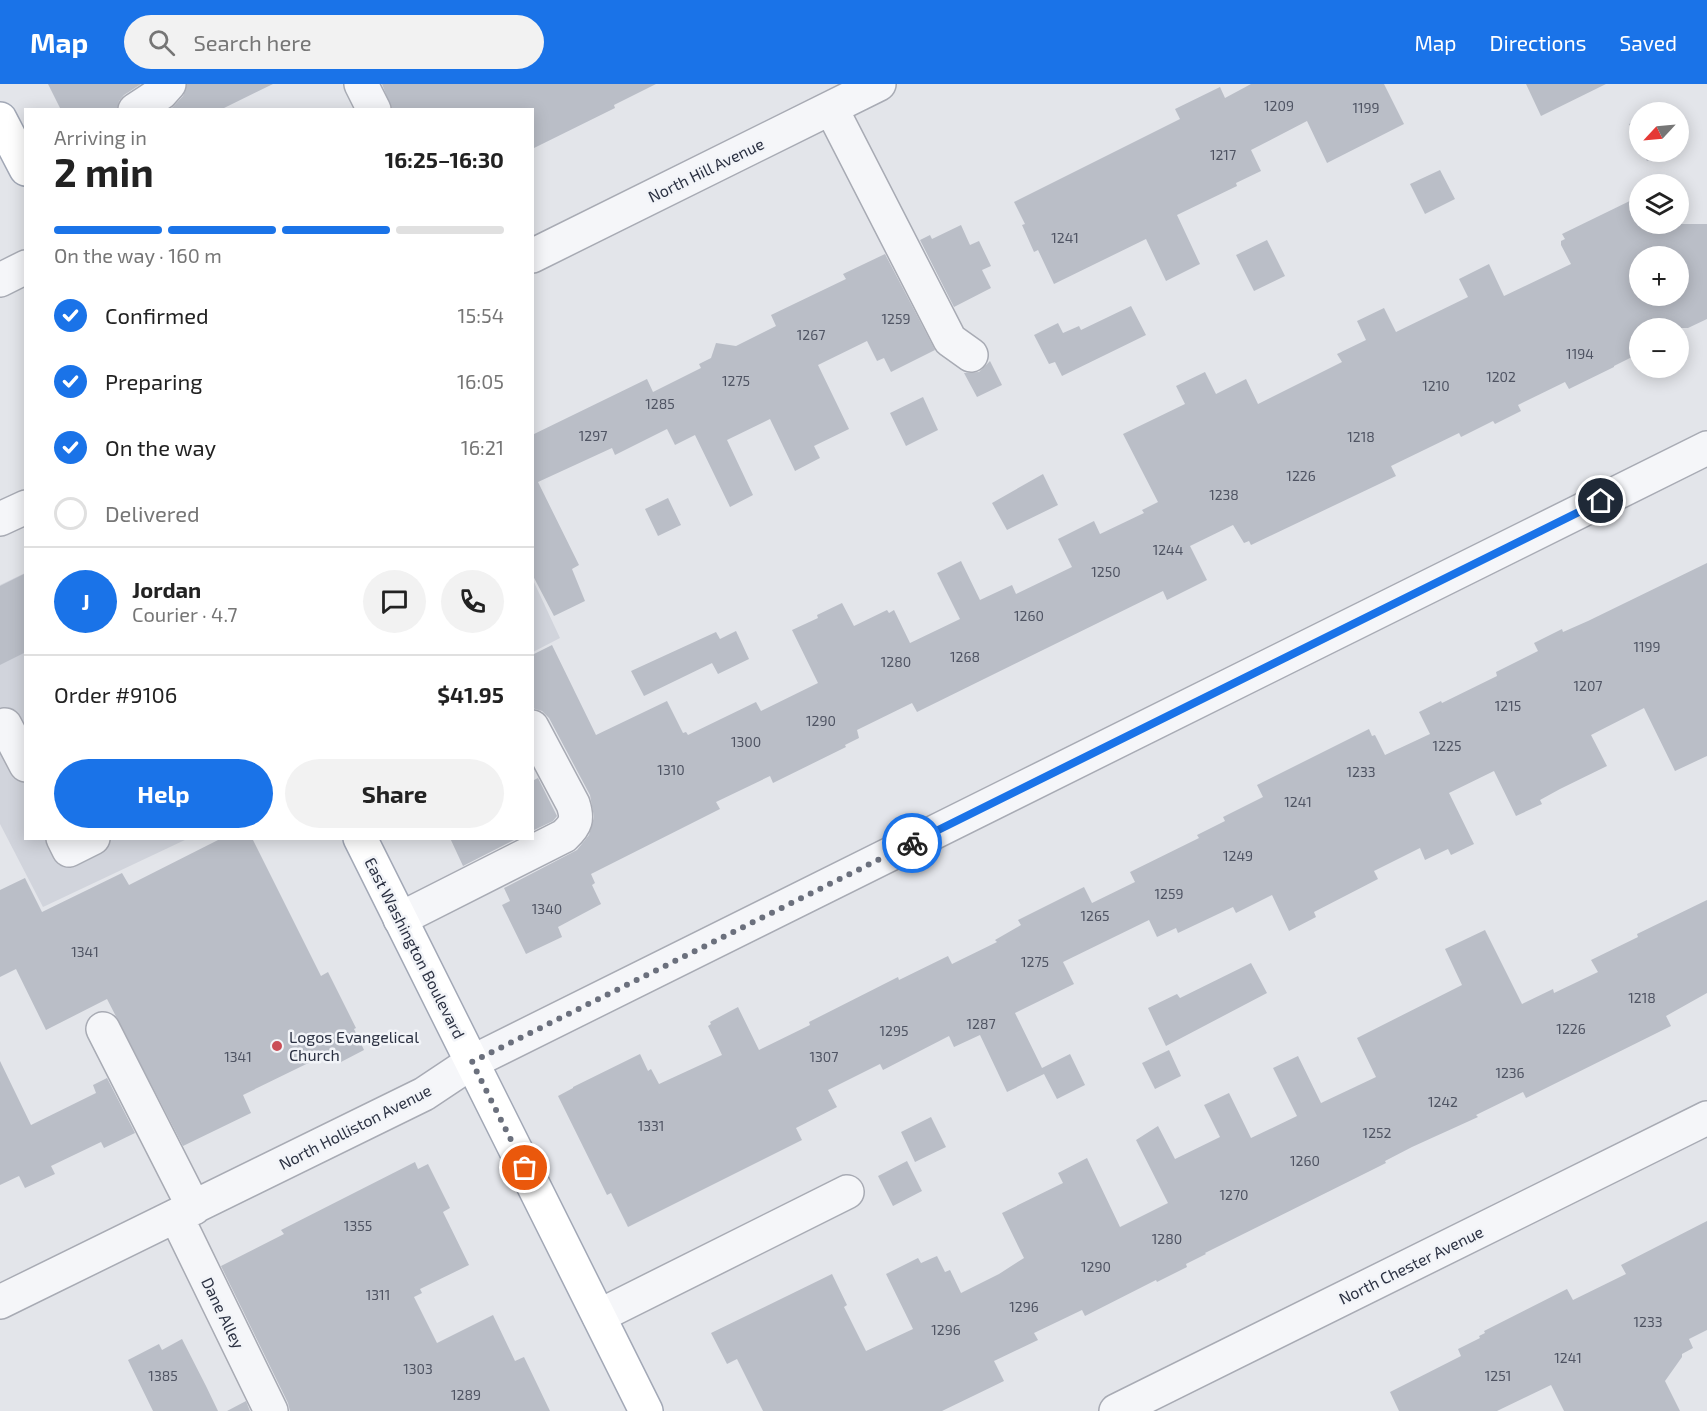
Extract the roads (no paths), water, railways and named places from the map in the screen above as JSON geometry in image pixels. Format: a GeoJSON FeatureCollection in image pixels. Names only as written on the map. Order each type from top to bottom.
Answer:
{"type":"FeatureCollection","features":[{"type":"Feature","properties":{"kind":"main road"},"geometry":{"type":"LineString","coordinates":[[0,119],[24,164]]}},
{"type":"Feature","properties":{"kind":"main road","name":"East Washington Boulevard"},"geometry":{"type":"LineString","coordinates":[[361,840],[646,1411]]}},
{"type":"Feature","properties":{"kind":"street"},"geometry":{"type":"LineString","coordinates":[[138,108],[161,93],[169,84]]}},
{"type":"Feature","properties":{"kind":"street"},"geometry":{"type":"LineString","coordinates":[[361,84],[373,108]]}},
{"type":"Feature","properties":{"kind":"street","name":"North Hill Avenue"},"geometry":{"type":"LineString","coordinates":[[534,255],[879,84]]}},
{"type":"Feature","properties":{"kind":"street"},"geometry":{"type":"LineString","coordinates":[[831,108],[950,340],[971,356]]}},
{"type":"Feature","properties":{"kind":"street"},"geometry":{"type":"LineString","coordinates":[[0,280],[24,268]]}},
{"type":"Feature","properties":{"kind":"street","name":"North Holliston Avenue"},"geometry":{"type":"LineString","coordinates":[[0,1302],[424,1094],[472,1062],[1707,448]]}},
{"type":"Feature","properties":{"kind":"street"},"geometry":{"type":"LineString","coordinates":[[0,519],[24,508]]}},
{"type":"Feature","properties":{"kind":"street"},"geometry":{"type":"LineString","coordinates":[[5,725],[24,761]]}},
{"type":"Feature","properties":{"kind":"street"},"geometry":{"type":"LineString","coordinates":[[400,919],[564,836],[574,827],[577,816],[573,804],[534,731]]}},
{"type":"Feature","properties":{"kind":"street"},"geometry":{"type":"LineString","coordinates":[[64,840],[69,850],[89,840]]}},
{"type":"Feature","properties":{"kind":"street","name":"Dane Alley"},"geometry":{"type":"LineString","coordinates":[[103,1029],[271,1411]]}},
{"type":"Feature","properties":{"kind":"street","name":"North Chester Avenue"},"geometry":{"type":"LineString","coordinates":[[1116,1411],[1707,1118]]}},
{"type":"Feature","properties":{"kind":"street"},"geometry":{"type":"LineString","coordinates":[[599,1316],[847,1192]]}},
{"type":"Feature","properties":{"kind":"place","name":"Logos Evangelical Church"},"geometry":{"type":"Point","coordinates":[277,1046]}}]}
